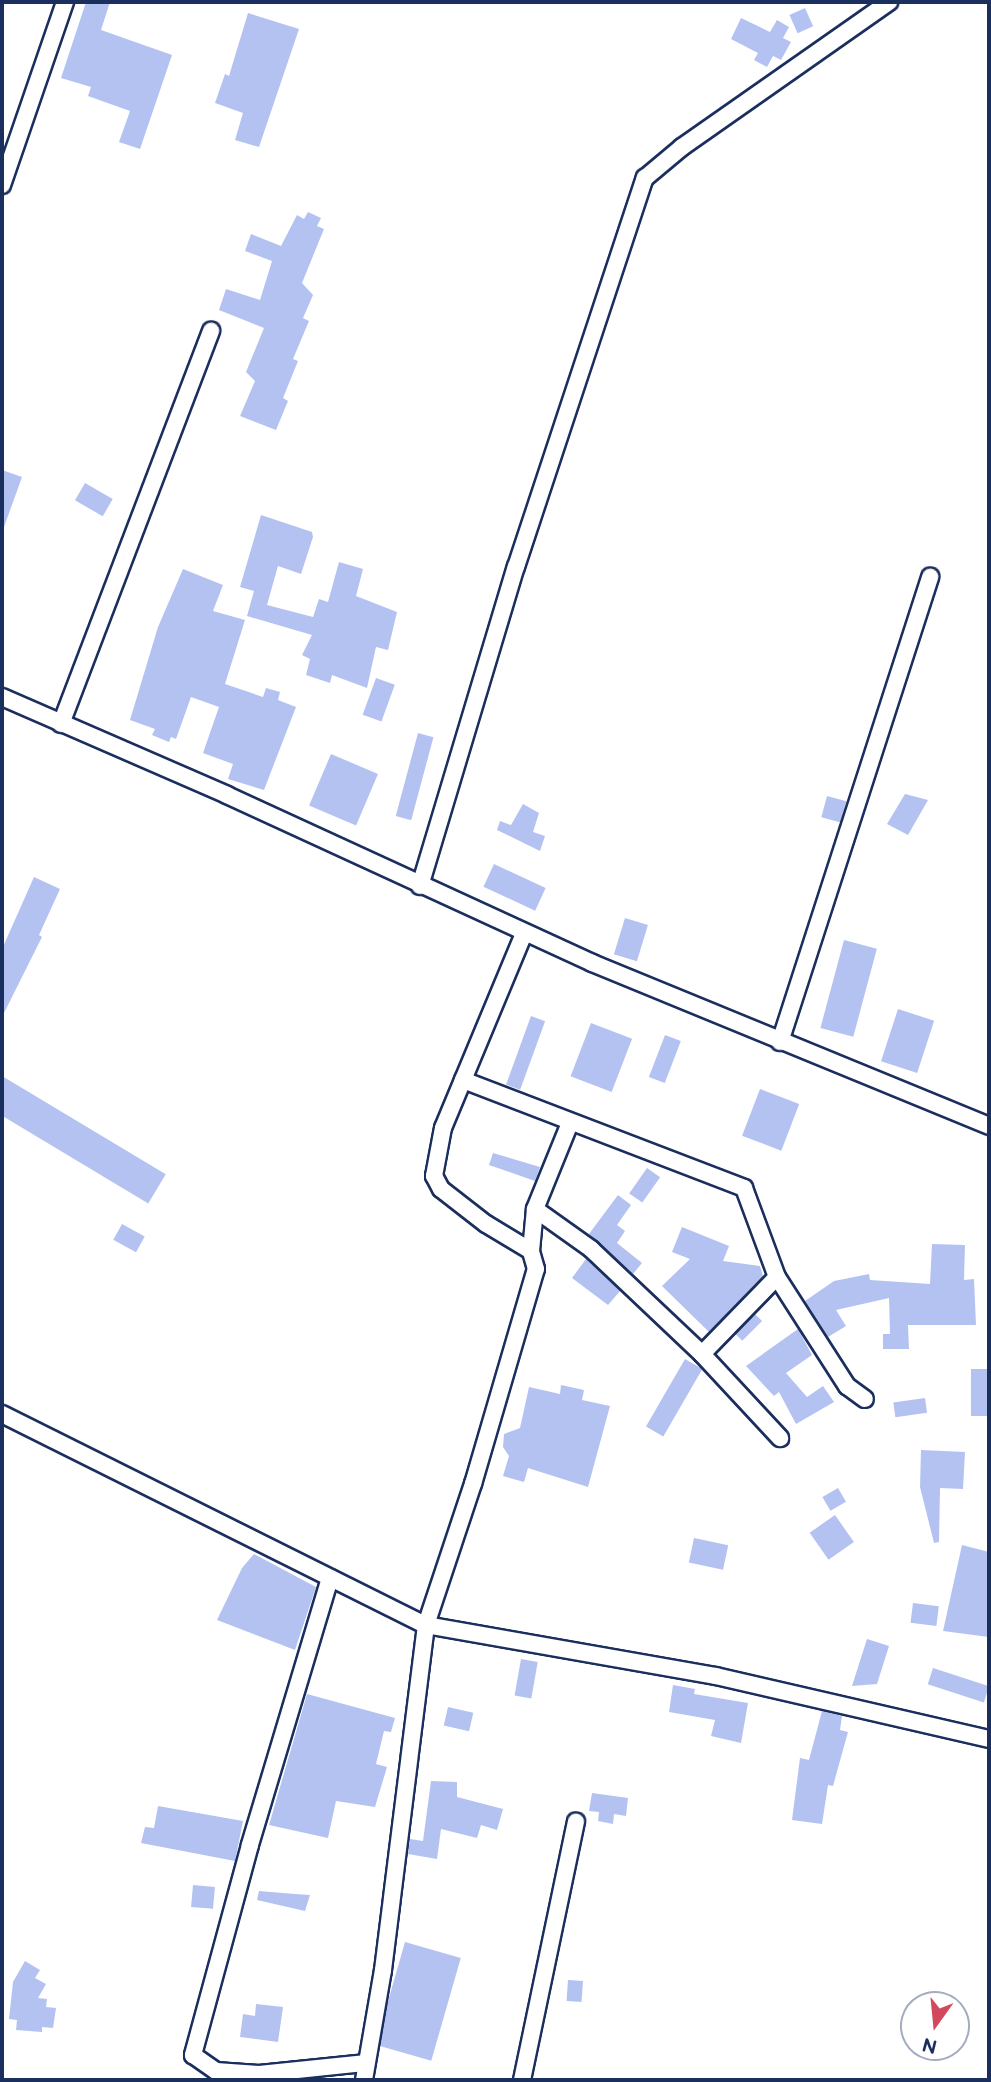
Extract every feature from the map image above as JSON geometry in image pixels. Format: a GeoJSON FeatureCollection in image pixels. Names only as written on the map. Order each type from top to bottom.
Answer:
{"type":"FeatureCollection","features":[{"type":"Feature","properties":{"kind":"street"},"geometry":{"type":"LineString","coordinates":[[2,185],[65,2]]}},
{"type":"Feature","properties":{"kind":"street"},"geometry":{"type":"LineString","coordinates":[[420,886],[516,567],[645,178],[682,147],[889,2]]}},
{"type":"Feature","properties":{"kind":"street"},"geometry":{"type":"LineString","coordinates":[[61,724],[211,331]]}},
{"type":"Feature","properties":{"kind":"street"},"geometry":{"type":"LineString","coordinates":[[780,1042],[930,577]]}},
{"type":"Feature","properties":{"kind":"street"},"geometry":{"type":"LineString","coordinates":[[2,697],[227,794],[524,933],[780,1042],[989,1126]]}},
{"type":"Feature","properties":{"kind":"street"},"geometry":{"type":"LineString","coordinates":[[524,933],[436,1152],[434,1176],[441,1189],[486,1224],[531,1251]]}},
{"type":"Feature","properties":{"kind":"street"},"geometry":{"type":"LineString","coordinates":[[463,1080],[744,1188],[777,1277],[847,1386],[865,1399]]}},
{"type":"Feature","properties":{"kind":"street"},"geometry":{"type":"LineString","coordinates":[[365,2080],[383,1970],[426,1625],[529,1299],[536,1269],[531,1251],[535,1209],[570,1123]]}},
{"type":"Feature","properties":{"kind":"street"},"geometry":{"type":"LineString","coordinates":[[535,1209],[591,1249],[702,1354],[780,1438]]}},
{"type":"Feature","properties":{"kind":"street"},"geometry":{"type":"LineString","coordinates":[[702,1354],[777,1277]]}},
{"type":"Feature","properties":{"kind":"street"},"geometry":{"type":"LineString","coordinates":[[2,1414],[426,1625],[716,1676],[989,1739]]}},
{"type":"Feature","properties":{"kind":"street"},"geometry":{"type":"LineString","coordinates":[[330,1578],[193,2055],[201,2065],[216,2071],[258,2077],[366,2063]]}},
{"type":"Feature","properties":{"kind":"street"},"geometry":{"type":"LineString","coordinates":[[522,2080],[576,1822]]}},
{"type":"Feature","properties":{"kind":"building"},"geometry":{"type":"Polygon","coordinates":[[[86,2],[110,2],[101,30],[172,55],[140,149],[119,142],[130,111],[88,96],[91,87],[61,78],[86,2]]]}},
{"type":"Feature","properties":{"kind":"building"},"geometry":{"type":"Polygon","coordinates":[[[805,8],[813,26],[798,33],[789,15],[805,8]]]}},
{"type":"Feature","properties":{"kind":"building"},"geometry":{"type":"Polygon","coordinates":[[[248,13],[299,29],[259,147],[235,140],[243,113],[215,103],[225,74],[229,76],[248,13]]]}},
{"type":"Feature","properties":{"kind":"building"},"geometry":{"type":"Polygon","coordinates":[[[741,18],[770,32],[777,20],[789,27],[783,38],[791,42],[781,60],[773,56],[767,67],[754,60],[758,53],[731,39],[741,18]]]}},
{"type":"Feature","properties":{"kind":"building"},"geometry":{"type":"Polygon","coordinates":[[[308,212],[321,218],[317,226],[324,229],[302,283],[313,295],[303,318],[309,321],[293,359],[298,361],[283,398],[288,401],[276,430],[240,416],[255,381],[246,372],[264,328],[219,310],[226,289],[260,300],[272,261],[245,251],[251,234],[281,246],[297,215],[304,219],[308,212]]]}},
{"type":"Feature","properties":{"kind":"building"},"geometry":{"type":"Polygon","coordinates":[[[2,470],[22,477],[4,527],[2,527],[2,470]]]}},
{"type":"Feature","properties":{"kind":"building"},"geometry":{"type":"Polygon","coordinates":[[[85,483],[113,499],[103,516],[75,500],[85,483]]]}},
{"type":"Feature","properties":{"kind":"building"},"geometry":{"type":"Polygon","coordinates":[[[261,515],[312,532],[313,537],[301,574],[278,566],[267,605],[313,617],[319,599],[328,602],[339,562],[363,569],[356,596],[397,612],[388,650],[376,647],[367,688],[332,675],[330,683],[306,675],[310,659],[302,655],[312,635],[247,616],[254,591],[240,587],[261,515]]]}},
{"type":"Feature","properties":{"kind":"building"},"geometry":{"type":"Polygon","coordinates":[[[183,569],[223,585],[213,611],[245,620],[225,684],[263,697],[266,688],[280,692],[278,700],[296,707],[264,790],[228,779],[233,764],[203,753],[219,707],[191,697],[176,739],[171,737],[169,742],[152,735],[155,729],[130,720],[158,627],[183,569]]]}},
{"type":"Feature","properties":{"kind":"building"},"geometry":{"type":"Polygon","coordinates":[[[376,678],[395,685],[381,721],[363,715],[376,678]]]}},
{"type":"Feature","properties":{"kind":"building"},"geometry":{"type":"Polygon","coordinates":[[[418,733],[433,737],[411,820],[396,816],[418,733]]]}},
{"type":"Feature","properties":{"kind":"building"},"geometry":{"type":"Polygon","coordinates":[[[331,754],[378,774],[356,825],[309,806],[331,754]]]}},
{"type":"Feature","properties":{"kind":"building"},"geometry":{"type":"Polygon","coordinates":[[[905,794],[928,800],[908,835],[887,824],[905,794]]]}},
{"type":"Feature","properties":{"kind":"building"},"geometry":{"type":"Polygon","coordinates":[[[827,796],[846,801],[841,822],[821,817],[827,796]]]}},
{"type":"Feature","properties":{"kind":"building"},"geometry":{"type":"Polygon","coordinates":[[[523,804],[539,813],[533,832],[545,836],[540,851],[497,830],[500,821],[511,825],[523,804]]]}},
{"type":"Feature","properties":{"kind":"building"},"geometry":{"type":"Polygon","coordinates":[[[494,864],[546,888],[535,911],[483,887],[494,864]]]}},
{"type":"Feature","properties":{"kind":"building"},"geometry":{"type":"Polygon","coordinates":[[[34,877],[60,889],[39,935],[42,937],[2,1017],[2,949],[34,877]]]}},
{"type":"Feature","properties":{"kind":"building"},"geometry":{"type":"Polygon","coordinates":[[[625,918],[648,925],[637,961],[614,954],[625,918]]]}},
{"type":"Feature","properties":{"kind":"building"},"geometry":{"type":"Polygon","coordinates":[[[844,940],[877,949],[853,1037],[820,1028],[844,940]]]}},
{"type":"Feature","properties":{"kind":"building"},"geometry":{"type":"Polygon","coordinates":[[[898,1009],[934,1021],[917,1073],[881,1061],[898,1009]]]}},
{"type":"Feature","properties":{"kind":"building"},"geometry":{"type":"Polygon","coordinates":[[[531,1016],[545,1021],[520,1090],[506,1085],[531,1016]]]}},
{"type":"Feature","properties":{"kind":"building"},"geometry":{"type":"Polygon","coordinates":[[[591,1023],[632,1039],[612,1092],[571,1076],[591,1023]]]}},
{"type":"Feature","properties":{"kind":"building"},"geometry":{"type":"Polygon","coordinates":[[[665,1035],[681,1041],[665,1083],[649,1077],[665,1035]]]}},
{"type":"Feature","properties":{"kind":"building"},"geometry":{"type":"Polygon","coordinates":[[[2,1076],[166,1174],[148,1204],[2,1116],[2,1076]]]}},
{"type":"Feature","properties":{"kind":"building"},"geometry":{"type":"Polygon","coordinates":[[[760,1089],[799,1104],[781,1151],[742,1136],[760,1089]]]}},
{"type":"Feature","properties":{"kind":"building"},"geometry":{"type":"Polygon","coordinates":[[[493,1153],[540,1167],[535,1181],[489,1165],[493,1153]]]}},
{"type":"Feature","properties":{"kind":"building"},"geometry":{"type":"Polygon","coordinates":[[[647,1168],[660,1177],[642,1203],[629,1193],[647,1168]]]}},
{"type":"Feature","properties":{"kind":"building"},"geometry":{"type":"Polygon","coordinates":[[[618,1195],[631,1205],[617,1225],[625,1231],[617,1243],[642,1263],[633,1274],[589,1234],[618,1195]]]}},
{"type":"Feature","properties":{"kind":"building"},"geometry":{"type":"Polygon","coordinates":[[[122,1224],[145,1237],[136,1252],[113,1240],[122,1224]]]}},
{"type":"Feature","properties":{"kind":"building"},"geometry":{"type":"Polygon","coordinates":[[[682,1227],[729,1246],[723,1261],[760,1266],[763,1276],[709,1332],[662,1286],[690,1259],[672,1252],[682,1227]]]}},
{"type":"Feature","properties":{"kind":"building"},"geometry":{"type":"Polygon","coordinates":[[[932,1244],[965,1245],[964,1280],[974,1279],[976,1325],[908,1325],[909,1349],[883,1349],[883,1334],[890,1334],[889,1298],[836,1310],[846,1326],[828,1337],[805,1301],[834,1281],[869,1274],[870,1280],[930,1284],[932,1244]]]}},
{"type":"Feature","properties":{"kind":"building"},"geometry":{"type":"Polygon","coordinates":[[[586,1259],[620,1291],[608,1305],[572,1278],[586,1259]]]}},
{"type":"Feature","properties":{"kind":"building"},"geometry":{"type":"Polygon","coordinates":[[[755,1314],[762,1321],[742,1341],[735,1334],[755,1314]]]}},
{"type":"Feature","properties":{"kind":"building"},"geometry":{"type":"Polygon","coordinates":[[[798,1329],[812,1355],[786,1373],[807,1397],[823,1386],[834,1402],[796,1424],[779,1392],[774,1396],[746,1366],[798,1329]]]}},
{"type":"Feature","properties":{"kind":"building"},"geometry":{"type":"Polygon","coordinates":[[[685,1359],[702,1369],[663,1437],[646,1427],[685,1359]]]}},
{"type":"Feature","properties":{"kind":"building"},"geometry":{"type":"Polygon","coordinates":[[[971,1369],[989,1369],[989,1416],[971,1416],[971,1369]]]}},
{"type":"Feature","properties":{"kind":"building"},"geometry":{"type":"Polygon","coordinates":[[[561,1385],[584,1390],[582,1400],[610,1406],[588,1487],[528,1468],[524,1482],[503,1476],[509,1456],[503,1447],[504,1434],[520,1428],[529,1387],[560,1394],[561,1385]]]}},
{"type":"Feature","properties":{"kind":"building"},"geometry":{"type":"Polygon","coordinates":[[[925,1398],[927,1413],[895,1417],[893,1402],[925,1398]]]}},
{"type":"Feature","properties":{"kind":"building"},"geometry":{"type":"Polygon","coordinates":[[[921,1450],[965,1452],[963,1489],[940,1488],[939,1542],[934,1543],[920,1487],[921,1450]]]}},
{"type":"Feature","properties":{"kind":"building"},"geometry":{"type":"Polygon","coordinates":[[[838,1488],[846,1502],[830,1511],[822,1497],[838,1488]]]}},
{"type":"Feature","properties":{"kind":"building"},"geometry":{"type":"Polygon","coordinates":[[[835,1515],[854,1542],[829,1560],[810,1533],[835,1515]]]}},
{"type":"Feature","properties":{"kind":"building"},"geometry":{"type":"Polygon","coordinates":[[[694,1538],[728,1545],[723,1570],[689,1562],[694,1538]]]}},
{"type":"Feature","properties":{"kind":"building"},"geometry":{"type":"Polygon","coordinates":[[[962,1545],[989,1552],[989,1637],[943,1631],[962,1545]]]}},
{"type":"Feature","properties":{"kind":"building"},"geometry":{"type":"Polygon","coordinates":[[[254,1554],[316,1587],[295,1650],[217,1620],[242,1568],[254,1554]]]}},
{"type":"Feature","properties":{"kind":"building"},"geometry":{"type":"Polygon","coordinates":[[[913,1603],[939,1606],[936,1626],[911,1623],[913,1603]]]}},
{"type":"Feature","properties":{"kind":"building"},"geometry":{"type":"Polygon","coordinates":[[[867,1639],[889,1646],[877,1684],[852,1686],[867,1639]]]}},
{"type":"Feature","properties":{"kind":"building"},"geometry":{"type":"Polygon","coordinates":[[[521,1659],[538,1662],[531,1698],[515,1695],[521,1659]]]}},
{"type":"Feature","properties":{"kind":"building"},"geometry":{"type":"Polygon","coordinates":[[[933,1668],[989,1686],[984,1702],[928,1684],[933,1668]]]}},
{"type":"Feature","properties":{"kind":"building"},"geometry":{"type":"Polygon","coordinates":[[[673,1685],[695,1689],[694,1694],[748,1703],[741,1743],[711,1736],[715,1720],[669,1712],[673,1685]]]}},
{"type":"Feature","properties":{"kind":"building"},"geometry":{"type":"Polygon","coordinates":[[[307,1694],[395,1718],[391,1732],[384,1731],[376,1764],[387,1767],[375,1807],[336,1801],[328,1838],[269,1825],[307,1694]]]}},
{"type":"Feature","properties":{"kind":"building"},"geometry":{"type":"Polygon","coordinates":[[[448,1707],[473,1713],[469,1731],[444,1726],[448,1707]]]}},
{"type":"Feature","properties":{"kind":"building"},"geometry":{"type":"Polygon","coordinates":[[[822,1711],[842,1716],[840,1730],[848,1732],[833,1786],[828,1785],[822,1824],[792,1820],[800,1758],[809,1760],[822,1711]]]}},
{"type":"Feature","properties":{"kind":"building"},"geometry":{"type":"Polygon","coordinates":[[[431,1781],[457,1782],[457,1797],[503,1809],[497,1830],[481,1825],[477,1838],[441,1829],[437,1859],[408,1854],[410,1839],[423,1841],[431,1781]]]}},
{"type":"Feature","properties":{"kind":"building"},"geometry":{"type":"Polygon","coordinates":[[[592,1793],[628,1798],[626,1816],[614,1814],[613,1824],[598,1821],[599,1812],[589,1811],[592,1793]]]}},
{"type":"Feature","properties":{"kind":"building"},"geometry":{"type":"Polygon","coordinates":[[[158,1806],[243,1821],[235,1861],[141,1843],[145,1827],[154,1828],[158,1806]]]}},
{"type":"Feature","properties":{"kind":"building"},"geometry":{"type":"Polygon","coordinates":[[[193,1885],[215,1887],[213,1909],[191,1907],[193,1885]]]}},
{"type":"Feature","properties":{"kind":"building"},"geometry":{"type":"Polygon","coordinates":[[[259,1891],[310,1895],[305,1911],[257,1900],[259,1891]]]}},
{"type":"Feature","properties":{"kind":"building"},"geometry":{"type":"Polygon","coordinates":[[[405,1942],[461,1958],[431,2061],[376,2045],[405,1942]]]}},
{"type":"Feature","properties":{"kind":"building"},"geometry":{"type":"Polygon","coordinates":[[[25,1961],[40,1970],[35,1978],[46,1984],[38,1998],[47,1999],[46,2007],[56,2008],[53,2028],[42,2027],[42,2032],[16,2030],[17,2020],[9,2019],[13,1982],[25,1961]]]}},
{"type":"Feature","properties":{"kind":"building"},"geometry":{"type":"Polygon","coordinates":[[[568,1980],[583,1981],[581,2002],[567,2001],[568,1980]]]}},
{"type":"Feature","properties":{"kind":"building"},"geometry":{"type":"Polygon","coordinates":[[[256,2004],[283,2007],[278,2042],[240,2037],[243,2014],[255,2016],[256,2004]]]}}]}
